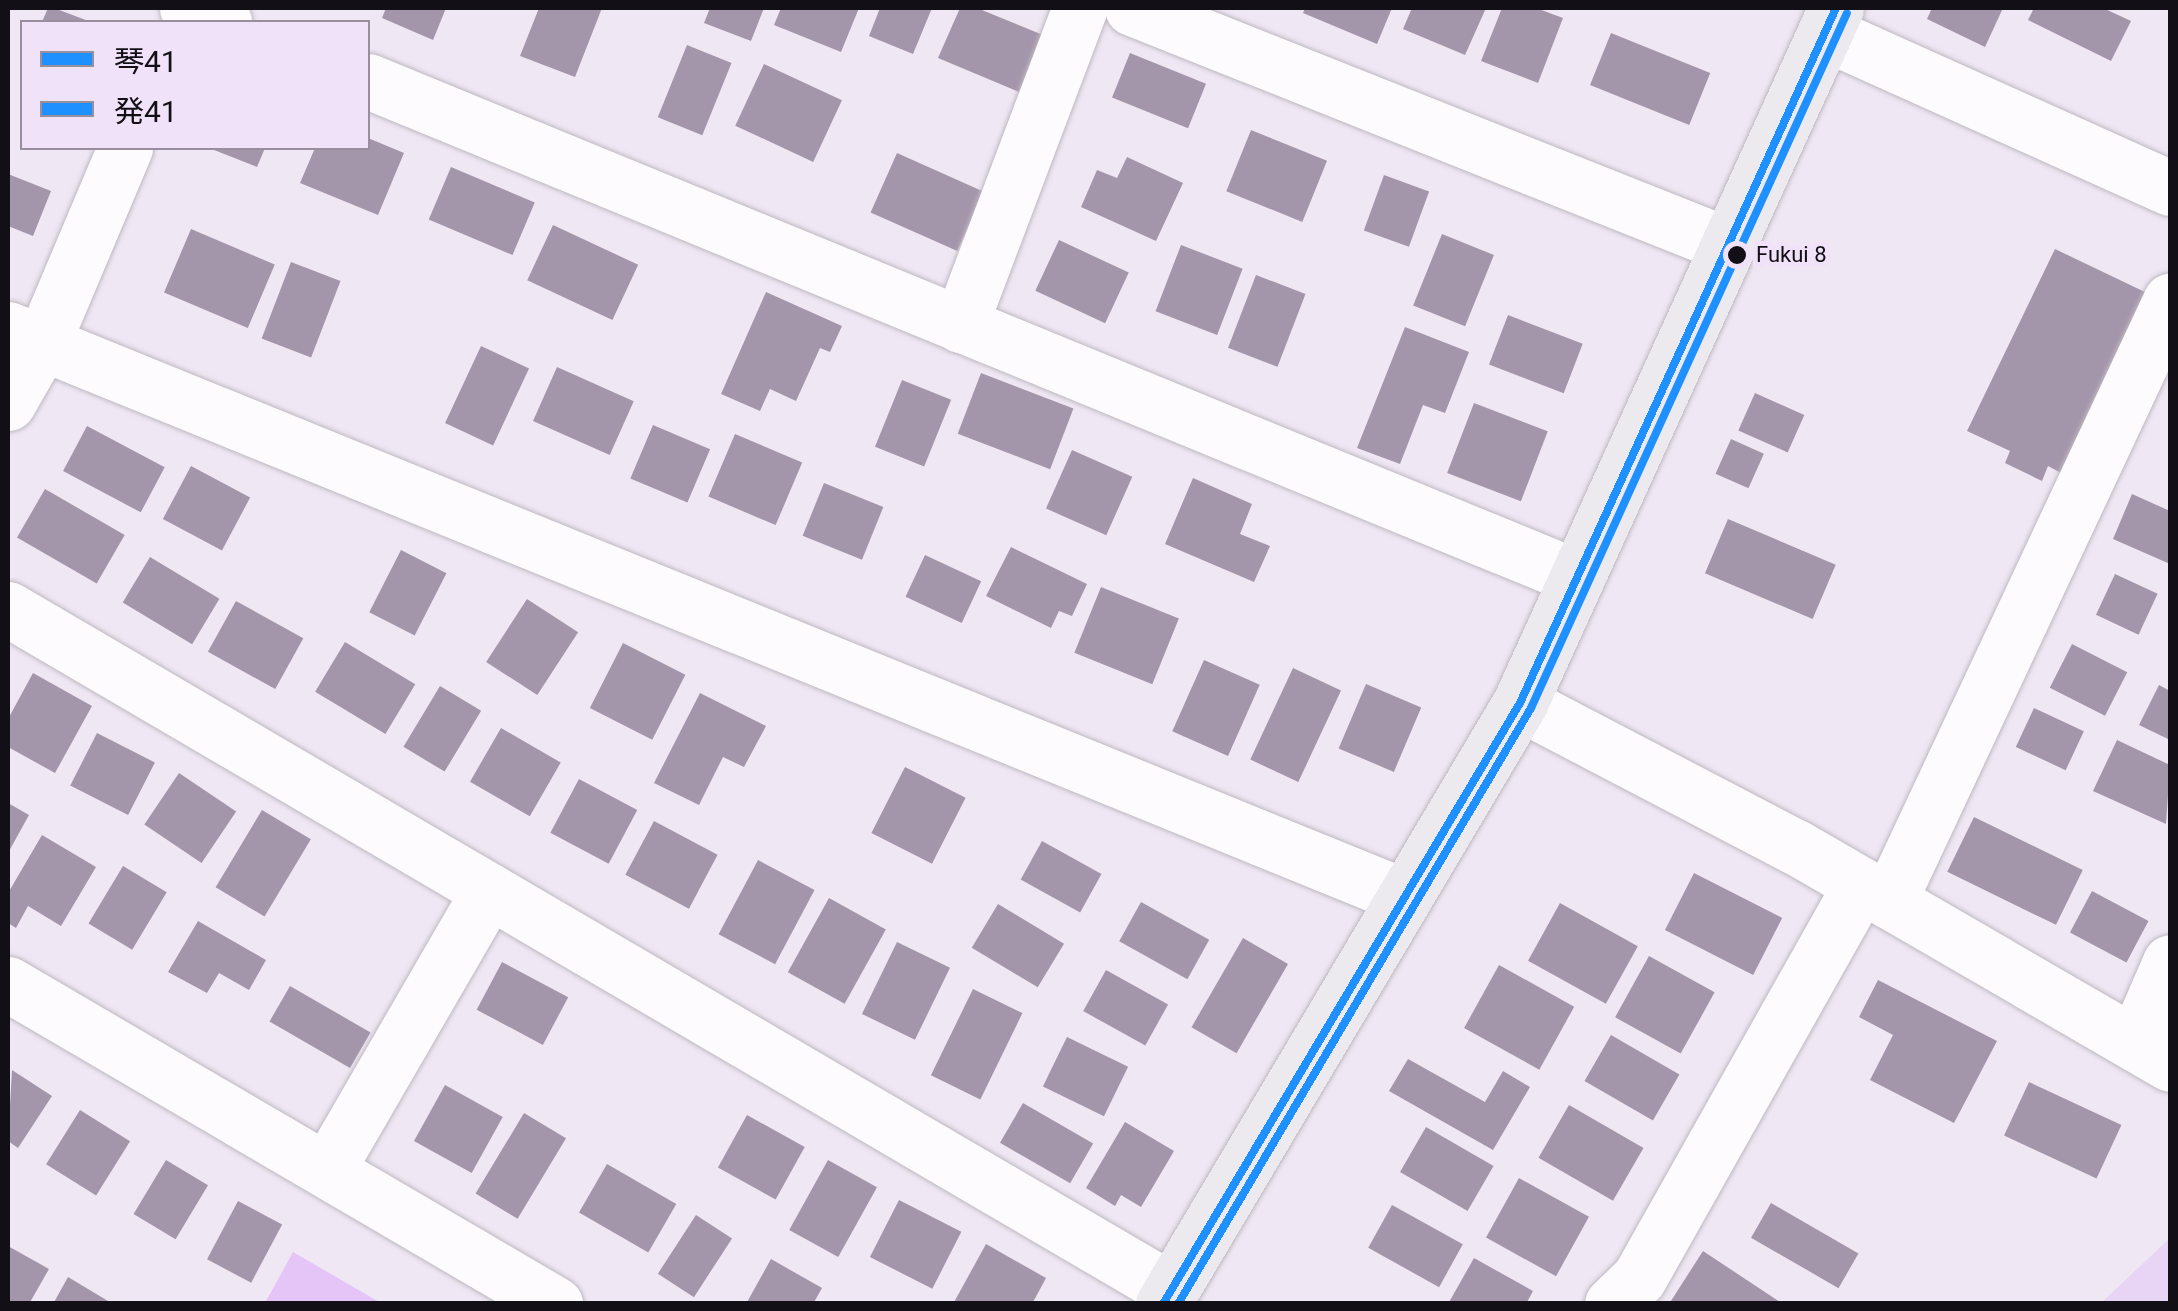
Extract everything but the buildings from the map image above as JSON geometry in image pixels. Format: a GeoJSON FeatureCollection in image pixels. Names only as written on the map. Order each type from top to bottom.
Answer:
{"type":"FeatureCollection","features":[{"type":"Feature","properties":{"kind":"main road"},"geometry":{"type":"LineString","coordinates":[[1167,1297],[1520,703],[1830,20]]}},
{"type":"Feature","properties":{"kind":"street"},"geometry":{"type":"LineString","coordinates":[[186,8],[219,20]]}},
{"type":"Feature","properties":{"kind":"street"},"geometry":{"type":"LineString","coordinates":[[960,325],[1080,8]]}},
{"type":"Feature","properties":{"kind":"street"},"geometry":{"type":"LineString","coordinates":[[1132,8],[1728,245]]}},
{"type":"Feature","properties":{"kind":"street"},"geometry":{"type":"LineString","coordinates":[[1830,20],[2170,188]]}},
{"type":"Feature","properties":{"kind":"street"},"geometry":{"type":"LineString","coordinates":[[370,83],[1577,576]]}},
{"type":"Feature","properties":{"kind":"street"},"geometry":{"type":"LineString","coordinates":[[8,403],[25,336],[124,150]]}},
{"type":"Feature","properties":{"kind":"street"},"geometry":{"type":"LineString","coordinates":[[1612,1304],[1638,1278],[1875,893],[2170,301]]}},
{"type":"Feature","properties":{"kind":"street"},"geometry":{"type":"LineString","coordinates":[[25,336],[1404,896]]}},
{"type":"Feature","properties":{"kind":"street"},"geometry":{"type":"LineString","coordinates":[[8,609],[489,891],[1167,1297]]}},
{"type":"Feature","properties":{"kind":"street"},"geometry":{"type":"LineString","coordinates":[[1520,703],[1875,893],[2152,1054],[2170,962]]}},
{"type":"Feature","properties":{"kind":"street"},"geometry":{"type":"LineString","coordinates":[[327,1170],[489,891]]}},
{"type":"Feature","properties":{"kind":"street"},"geometry":{"type":"LineString","coordinates":[[8,984],[556,1304]]}},
{"type":"Feature","properties":{"kind":"shaded area"},"geometry":{"type":"Polygon","coordinates":[[[2170,1238],[2170,1303],[2101,1303],[2170,1238]]]}},
{"type":"Feature","properties":{"kind":"shaded area"},"geometry":{"type":"Polygon","coordinates":[[[293,1252],[381,1303],[265,1303],[293,1252]]]}},
{"type":"Feature","properties":{"kind":"transit line","name":"琴41"},"geometry":{"type":"LineString","coordinates":[[1163,1304],[1520,703],[1836,8]]}},
{"type":"Feature","properties":{"kind":"transit line","name":"発41"},"geometry":{"type":"LineString","coordinates":[[1178,1304],[1531,708],[1847,13]]}},
{"type":"Feature","properties":{"kind":"place","name":"Fukui 8"},"geometry":{"type":"Point","coordinates":[1737,255]}}]}
